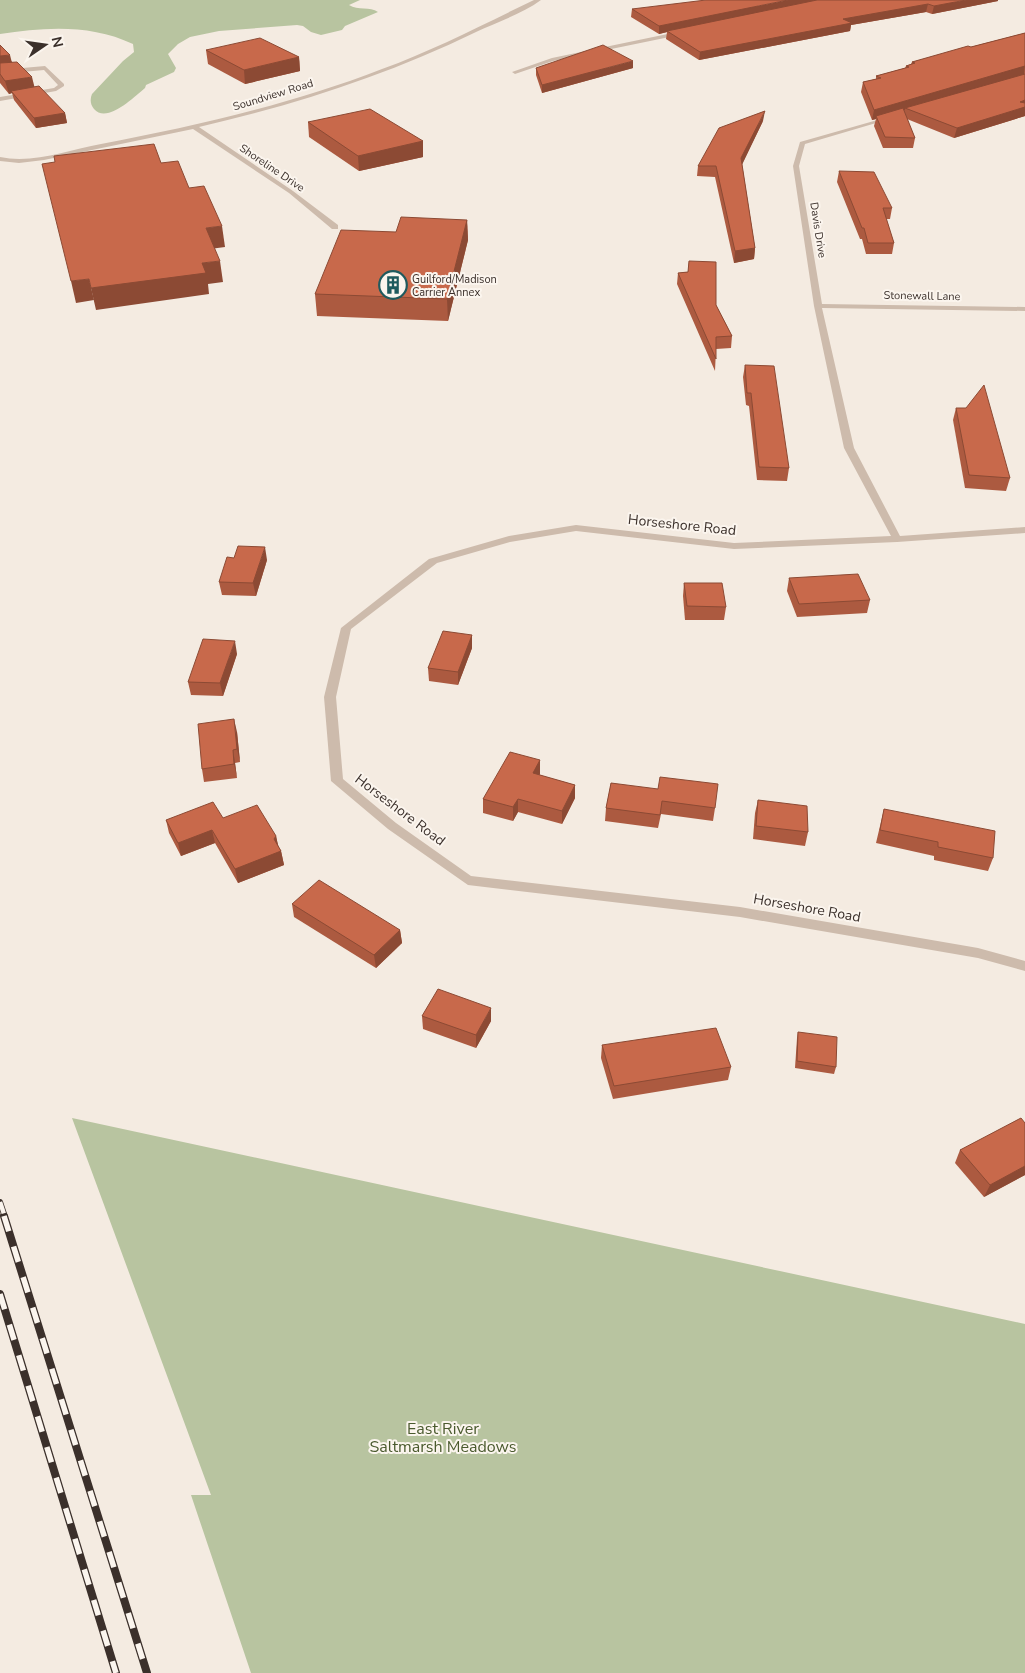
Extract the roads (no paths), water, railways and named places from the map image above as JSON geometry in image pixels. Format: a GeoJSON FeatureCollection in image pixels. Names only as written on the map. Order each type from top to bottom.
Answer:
{"type":"FeatureCollection","features":[{"type":"Feature","properties":{"kind":"street","name":"Soundview Road"},"geometry":{"type":"LineString","coordinates":[[0,159],[29,159],[196,128],[291,101],[382,71],[443,45],[538,0]]}},
{"type":"Feature","properties":{"kind":"street"},"geometry":{"type":"LineString","coordinates":[[515,72],[552,60],[687,32]]}},
{"type":"Feature","properties":{"kind":"street"},"geometry":{"type":"LineString","coordinates":[[0,72],[45,68],[62,85],[56,89],[0,99]]}},
{"type":"Feature","properties":{"kind":"street","name":"Davis Drive"},"geometry":{"type":"LineString","coordinates":[[895,116],[802,142],[796,166],[818,306],[849,448],[897,539]]}},
{"type":"Feature","properties":{"kind":"street","name":"Shoreline Drive"},"geometry":{"type":"LineString","coordinates":[[196,128],[292,192],[335,226]]}},
{"type":"Feature","properties":{"kind":"street","name":"Stonewall Lane"},"geometry":{"type":"LineString","coordinates":[[818,306],[1025,309]]}},
{"type":"Feature","properties":{"kind":"street","name":"Horseshore Road"},"geometry":{"type":"LineString","coordinates":[[1025,530],[897,539],[734,546],[576,528],[508,539],[432,561],[346,628],[330,697],[338,781],[392,826],[468,880],[740,912],[978,953],[1025,966]]}},
{"type":"Feature","properties":{"kind":"railway"},"geometry":{"type":"LineString","coordinates":[[0,1202],[5,1217]]}},
{"type":"Feature","properties":{"kind":"railway"},"geometry":{"type":"LineString","coordinates":[[4,1216],[147,1673]]}},
{"type":"Feature","properties":{"kind":"railway"},"geometry":{"type":"LineString","coordinates":[[0,1294],[116,1673]]}},
{"type":"Feature","properties":{"kind":"place","name":"Guilford/Madison Carrier Annex"},"geometry":{"type":"Point","coordinates":[393,285]}},
{"type":"Feature","properties":{"kind":"park label","name":"East River Saltmarsh Meadows"},"geometry":{"type":"Point","coordinates":[443,1438]}}]}
